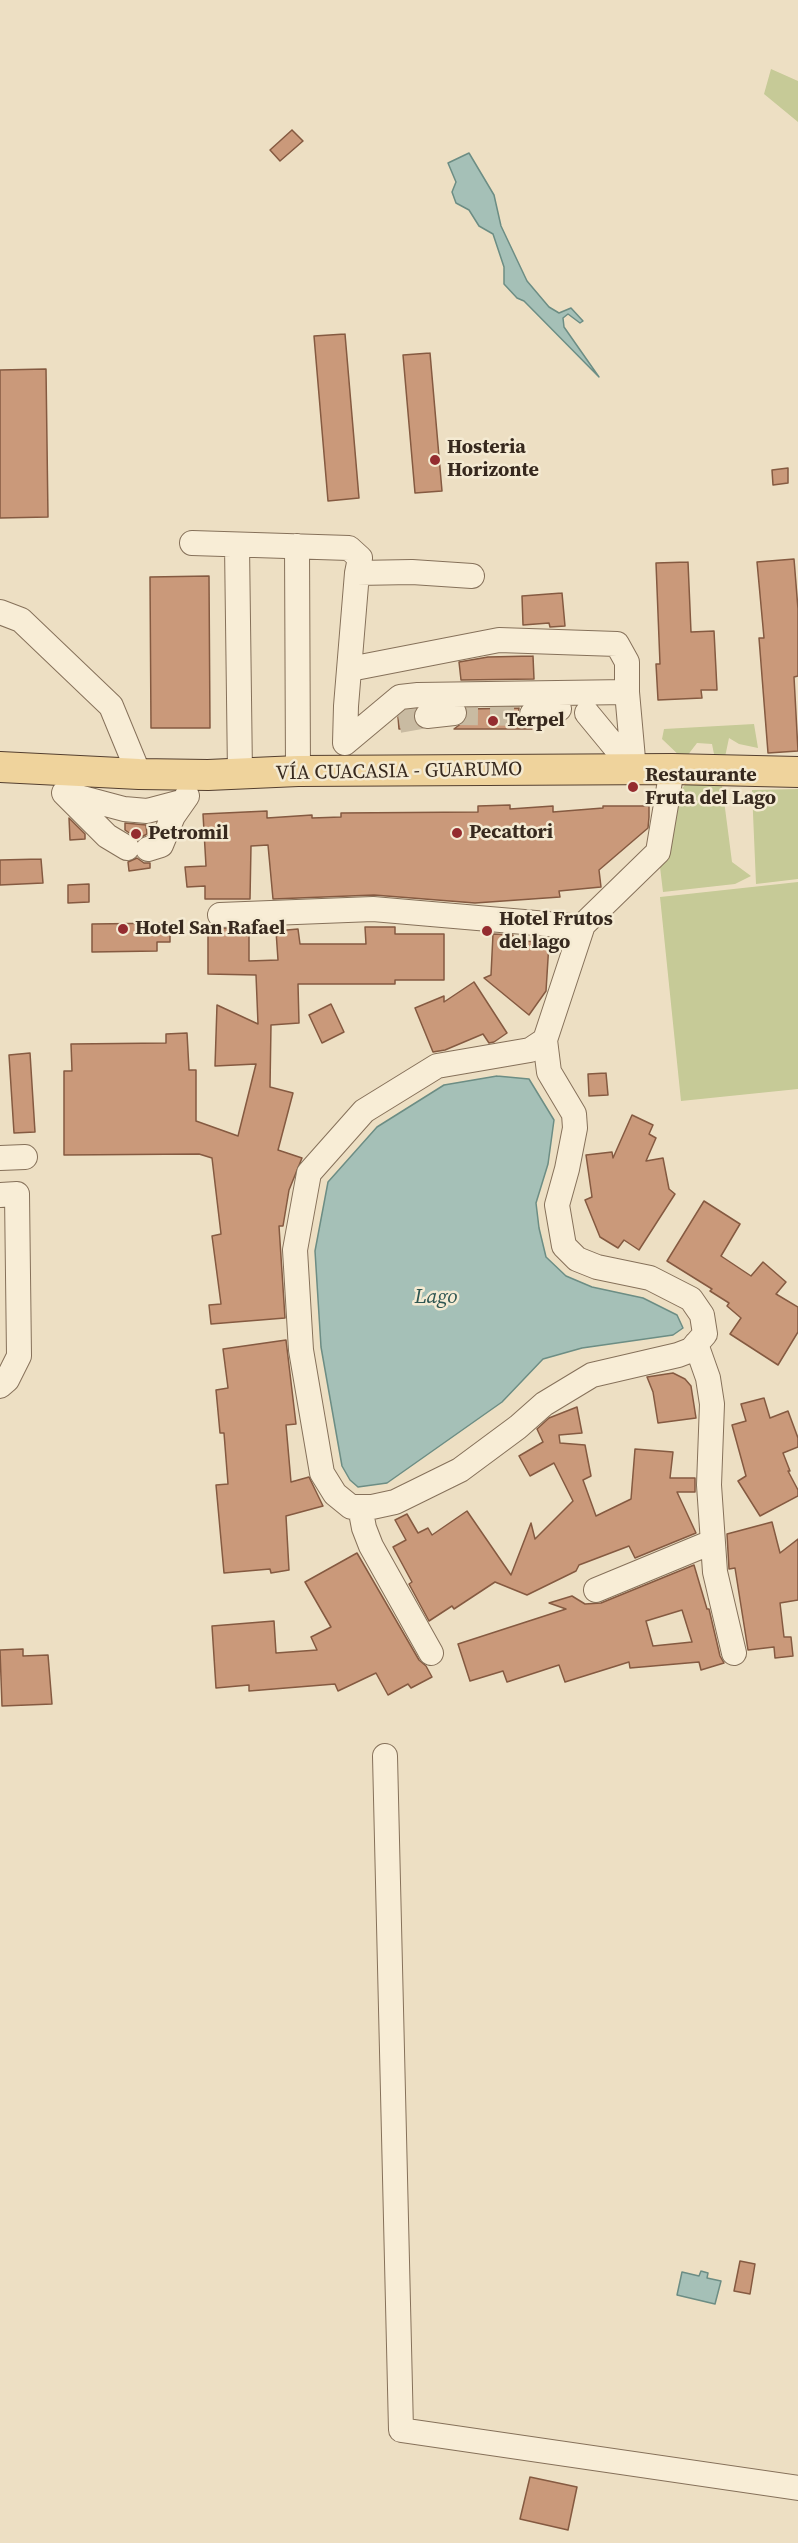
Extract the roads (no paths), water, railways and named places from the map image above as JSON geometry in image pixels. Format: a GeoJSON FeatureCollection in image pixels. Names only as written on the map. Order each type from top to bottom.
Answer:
{"type":"FeatureCollection","features":[{"type":"Feature","properties":{"kind":"main road","name":"VÍA CUACASIA - GUARUMO"},"geometry":{"type":"LineString","coordinates":[[0,767],[56,782],[139,774],[672,769],[798,772]]}},
{"type":"Feature","properties":{"kind":"street"},"geometry":{"type":"LineString","coordinates":[[192,543],[350,548],[360,558],[345,743]]}},
{"type":"Feature","properties":{"kind":"street"},"geometry":{"type":"LineString","coordinates":[[237,545],[240,774]]}},
{"type":"Feature","properties":{"kind":"street"},"geometry":{"type":"LineString","coordinates":[[297,546],[307,772]]}},
{"type":"Feature","properties":{"kind":"street"},"geometry":{"type":"LineString","coordinates":[[357,573],[412,572],[472,576]]}},
{"type":"Feature","properties":{"kind":"street"},"geometry":{"type":"LineString","coordinates":[[0,612],[21,620],[111,706],[139,774]]}},
{"type":"Feature","properties":{"kind":"street"},"geometry":{"type":"LineString","coordinates":[[350,669],[500,640],[617,644],[627,662],[627,692],[634,770]]}},
{"type":"Feature","properties":{"kind":"street"},"geometry":{"type":"LineString","coordinates":[[307,772],[400,697],[429,694],[627,692]]}},
{"type":"Feature","properties":{"kind":"street"},"geometry":{"type":"LineString","coordinates":[[532,714],[559,709]]}},
{"type":"Feature","properties":{"kind":"street"},"geometry":{"type":"LineString","coordinates":[[427,716],[454,713]]}},
{"type":"Feature","properties":{"kind":"street"},"geometry":{"type":"LineString","coordinates":[[587,713],[634,770]]}},
{"type":"Feature","properties":{"kind":"street"},"geometry":{"type":"LineString","coordinates":[[345,743],[399,721]]}},
{"type":"Feature","properties":{"kind":"street"},"geometry":{"type":"LineString","coordinates":[[546,1040],[530,1050],[437,1066],[364,1111],[309,1173],[295,1250],[301,1350],[322,1473],[334,1494],[351,1507],[372,1507],[395,1502],[460,1470],[518,1427],[544,1404],[592,1375],[678,1355],[691,1350],[705,1334],[702,1315],[691,1299],[650,1278],[597,1267],[577,1258],[564,1246],[557,1205],[575,1128],[574,1114],[549,1072],[546,1040],[582,927],[658,852],[672,769]]}},
{"type":"Feature","properties":{"kind":"street"},"geometry":{"type":"LineString","coordinates":[[56,782],[107,836],[138,848],[161,845],[181,802],[208,775]]}},
{"type":"Feature","properties":{"kind":"street"},"geometry":{"type":"LineString","coordinates":[[56,782],[124,809],[147,811],[181,802]]}},
{"type":"Feature","properties":{"kind":"street"},"geometry":{"type":"LineString","coordinates":[[220,915],[373,909],[582,927]]}},
{"type":"Feature","properties":{"kind":"street"},"geometry":{"type":"LineString","coordinates":[[0,1158],[25,1157]]}},
{"type":"Feature","properties":{"kind":"street"},"geometry":{"type":"LineString","coordinates":[[0,1195],[17,1194],[20,1356],[7,1380],[0,1386]]}},
{"type":"Feature","properties":{"kind":"street"},"geometry":{"type":"LineString","coordinates":[[0,1259],[16,1235]]}},
{"type":"Feature","properties":{"kind":"street"},"geometry":{"type":"LineString","coordinates":[[696,1344],[708,1378],[712,1404],[709,1485],[715,1572],[734,1653]]}},
{"type":"Feature","properties":{"kind":"street"},"geometry":{"type":"LineString","coordinates":[[360,1507],[363,1528],[371,1546],[431,1653]]}},
{"type":"Feature","properties":{"kind":"street"},"geometry":{"type":"LineString","coordinates":[[596,1590],[712,1542]]}},
{"type":"Feature","properties":{"kind":"street"},"geometry":{"type":"LineString","coordinates":[[386,1756],[401,2430],[798,2488]]}},
{"type":"Feature","properties":{"kind":"water"},"geometry":{"type":"Polygon","coordinates":[[[469,153],[494,195],[501,226],[527,281],[549,307],[559,313],[571,308],[583,321],[580,323],[568,314],[563,318],[564,327],[599,377],[524,301],[517,298],[504,284],[504,267],[493,234],[479,226],[469,210],[456,203],[452,192],[456,182],[448,163],[469,153]]]}},
{"type":"Feature","properties":{"kind":"water","name":"Lago"},"geometry":{"type":"Polygon","coordinates":[[[497,1076],[529,1079],[554,1120],[548,1164],[536,1203],[546,1257],[566,1276],[592,1287],[643,1298],[677,1315],[683,1328],[673,1335],[582,1348],[543,1359],[502,1402],[387,1483],[358,1487],[350,1480],[342,1466],[321,1347],[315,1251],[328,1182],[377,1127],[444,1085],[497,1076]]]}},
{"type":"Feature","properties":{"kind":"water"},"geometry":{"type":"Polygon","coordinates":[[[701,2271],[708,2273],[707,2278],[721,2281],[715,2304],[677,2295],[682,2272],[699,2276],[701,2271]]]}},
{"type":"Feature","properties":{"kind":"tunnel"},"geometry":{"type":"LineString","coordinates":[[454,713],[532,714]]}},
{"type":"Feature","properties":{"kind":"tunnel"},"geometry":{"type":"LineString","coordinates":[[399,721],[427,716]]}},
{"type":"Feature","properties":{"kind":"place","name":"Hosteria Horizonte"},"geometry":{"type":"Point","coordinates":[435,460]}},
{"type":"Feature","properties":{"kind":"place","name":"Terpel"},"geometry":{"type":"Point","coordinates":[493,721]}},
{"type":"Feature","properties":{"kind":"place","name":"Restaurante Fruta del Lago"},"geometry":{"type":"Point","coordinates":[633,787]}},
{"type":"Feature","properties":{"kind":"place","name":"Pecattori"},"geometry":{"type":"Point","coordinates":[457,833]}},
{"type":"Feature","properties":{"kind":"place","name":"Petromil"},"geometry":{"type":"Point","coordinates":[136,834]}},
{"type":"Feature","properties":{"kind":"place","name":"Hotel San Rafael"},"geometry":{"type":"Point","coordinates":[123,929]}},
{"type":"Feature","properties":{"kind":"place","name":"Hotel Frutos del lago"},"geometry":{"type":"Point","coordinates":[487,931]}}]}
